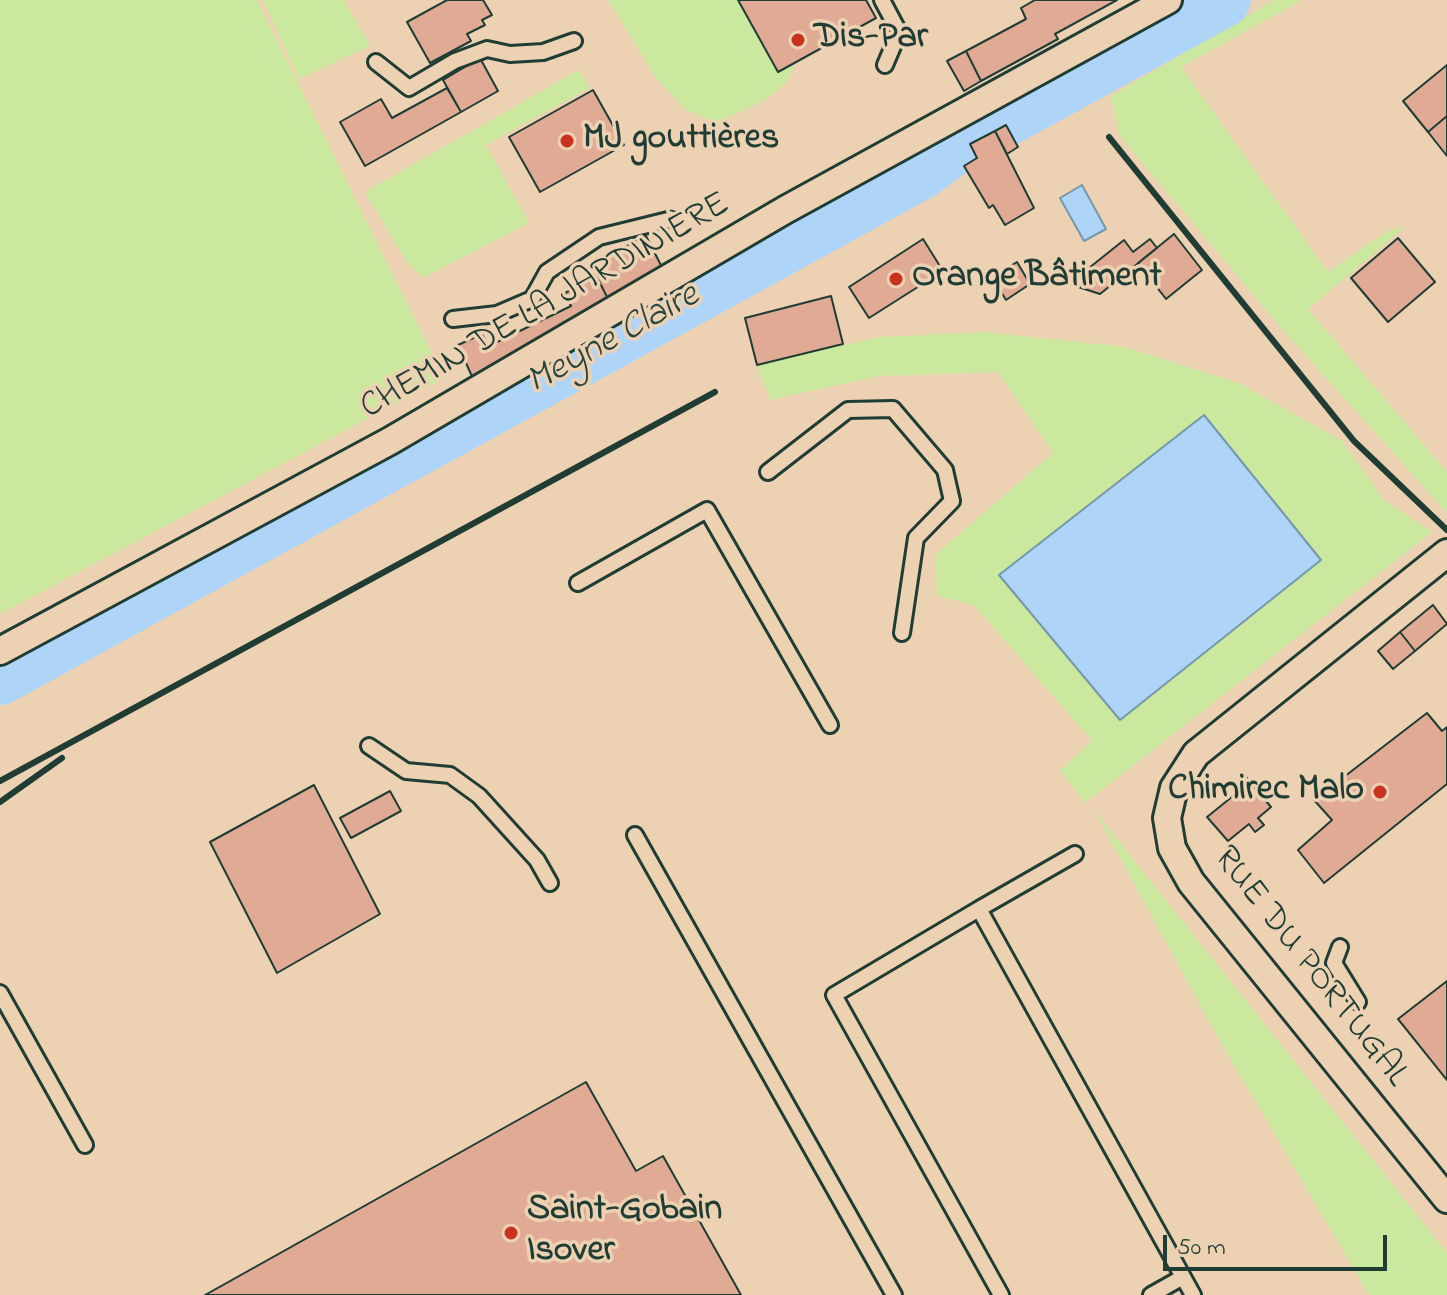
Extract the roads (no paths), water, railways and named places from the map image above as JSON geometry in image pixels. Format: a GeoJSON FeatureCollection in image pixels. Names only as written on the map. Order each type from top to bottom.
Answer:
{"type":"FeatureCollection","features":[{"type":"Feature","properties":{"kind":"street","name":"CHEMIN DE LA JARDINIÈRE"},"geometry":{"type":"LineString","coordinates":[[0,651],[390,441],[785,210],[1152,4]]}},
{"type":"Feature","properties":{"kind":"street","name":"RUE DU PORTUGAL"},"geometry":{"type":"LineString","coordinates":[[1447,553],[1196,754],[1174,788],[1167,818],[1172,848],[1191,882],[1447,1199]]}},
{"type":"Feature","properties":{"kind":"lane"},"geometry":{"type":"LineString","coordinates":[[882,0],[899,32],[885,65]]}},
{"type":"Feature","properties":{"kind":"lane"},"geometry":{"type":"LineString","coordinates":[[376,62],[409,88],[455,61],[487,49],[510,54],[543,52],[574,41]]}},
{"type":"Feature","properties":{"kind":"lane"},"geometry":{"type":"LineString","coordinates":[[453,319],[497,314],[532,299],[547,272],[599,237],[668,220]]}},
{"type":"Feature","properties":{"kind":"lane"},"geometry":{"type":"LineString","coordinates":[[768,472],[848,410],[893,409],[945,470],[952,501],[916,538],[902,633]]}},
{"type":"Feature","properties":{"kind":"lane"},"geometry":{"type":"LineString","coordinates":[[578,583],[707,510],[830,725]]}},
{"type":"Feature","properties":{"kind":"lane"},"geometry":{"type":"LineString","coordinates":[[369,746],[406,771],[450,775],[479,796],[537,860],[550,883]]}},
{"type":"Feature","properties":{"kind":"lane"},"geometry":{"type":"LineString","coordinates":[[635,835],[894,1295]]}},
{"type":"Feature","properties":{"kind":"lane"},"geometry":{"type":"LineString","coordinates":[[1001,1295],[834,995],[1075,854]]}},
{"type":"Feature","properties":{"kind":"lane"},"geometry":{"type":"LineString","coordinates":[[979,909],[1193,1295]]}},
{"type":"Feature","properties":{"kind":"lane"},"geometry":{"type":"LineString","coordinates":[[1340,947],[1334,963],[1358,1002]]}},
{"type":"Feature","properties":{"kind":"lane"},"geometry":{"type":"LineString","coordinates":[[0,993],[85,1145]]}},
{"type":"Feature","properties":{"kind":"lane"},"geometry":{"type":"LineString","coordinates":[[1151,1295],[1183,1277]]}},
{"type":"Feature","properties":{"kind":"water"},"geometry":{"type":"Polygon","coordinates":[[[1082,185],[1106,229],[1084,241],[1060,198],[1082,185]]]}},
{"type":"Feature","properties":{"kind":"water"},"geometry":{"type":"Polygon","coordinates":[[[1204,415],[1321,560],[1120,720],[999,575],[1204,415]]]}},
{"type":"Feature","properties":{"kind":"waterway","name":"Meyne Claire"},"geometry":{"type":"LineString","coordinates":[[0,678],[920,173],[956,147],[1224,0]]}},
{"type":"Feature","properties":{"kind":"railway"},"geometry":{"type":"LineString","coordinates":[[1109,137],[1354,441],[1447,530]]}},
{"type":"Feature","properties":{"kind":"railway"},"geometry":{"type":"LineString","coordinates":[[0,781],[715,392]]}},
{"type":"Feature","properties":{"kind":"railway"},"geometry":{"type":"LineString","coordinates":[[0,802],[62,758]]}},
{"type":"Feature","properties":{"kind":"place","name":"Dis-Par"},"geometry":{"type":"Point","coordinates":[798,40]}},
{"type":"Feature","properties":{"kind":"place","name":"MJ gouttières"},"geometry":{"type":"Point","coordinates":[567,141]}},
{"type":"Feature","properties":{"kind":"place","name":"Orange Bâtiment"},"geometry":{"type":"Point","coordinates":[896,279]}},
{"type":"Feature","properties":{"kind":"place","name":"Chimirec Malo"},"geometry":{"type":"Point","coordinates":[1380,792]}},
{"type":"Feature","properties":{"kind":"place","name":"Saint-Gobain Isover"},"geometry":{"type":"Point","coordinates":[511,1233]}}]}
